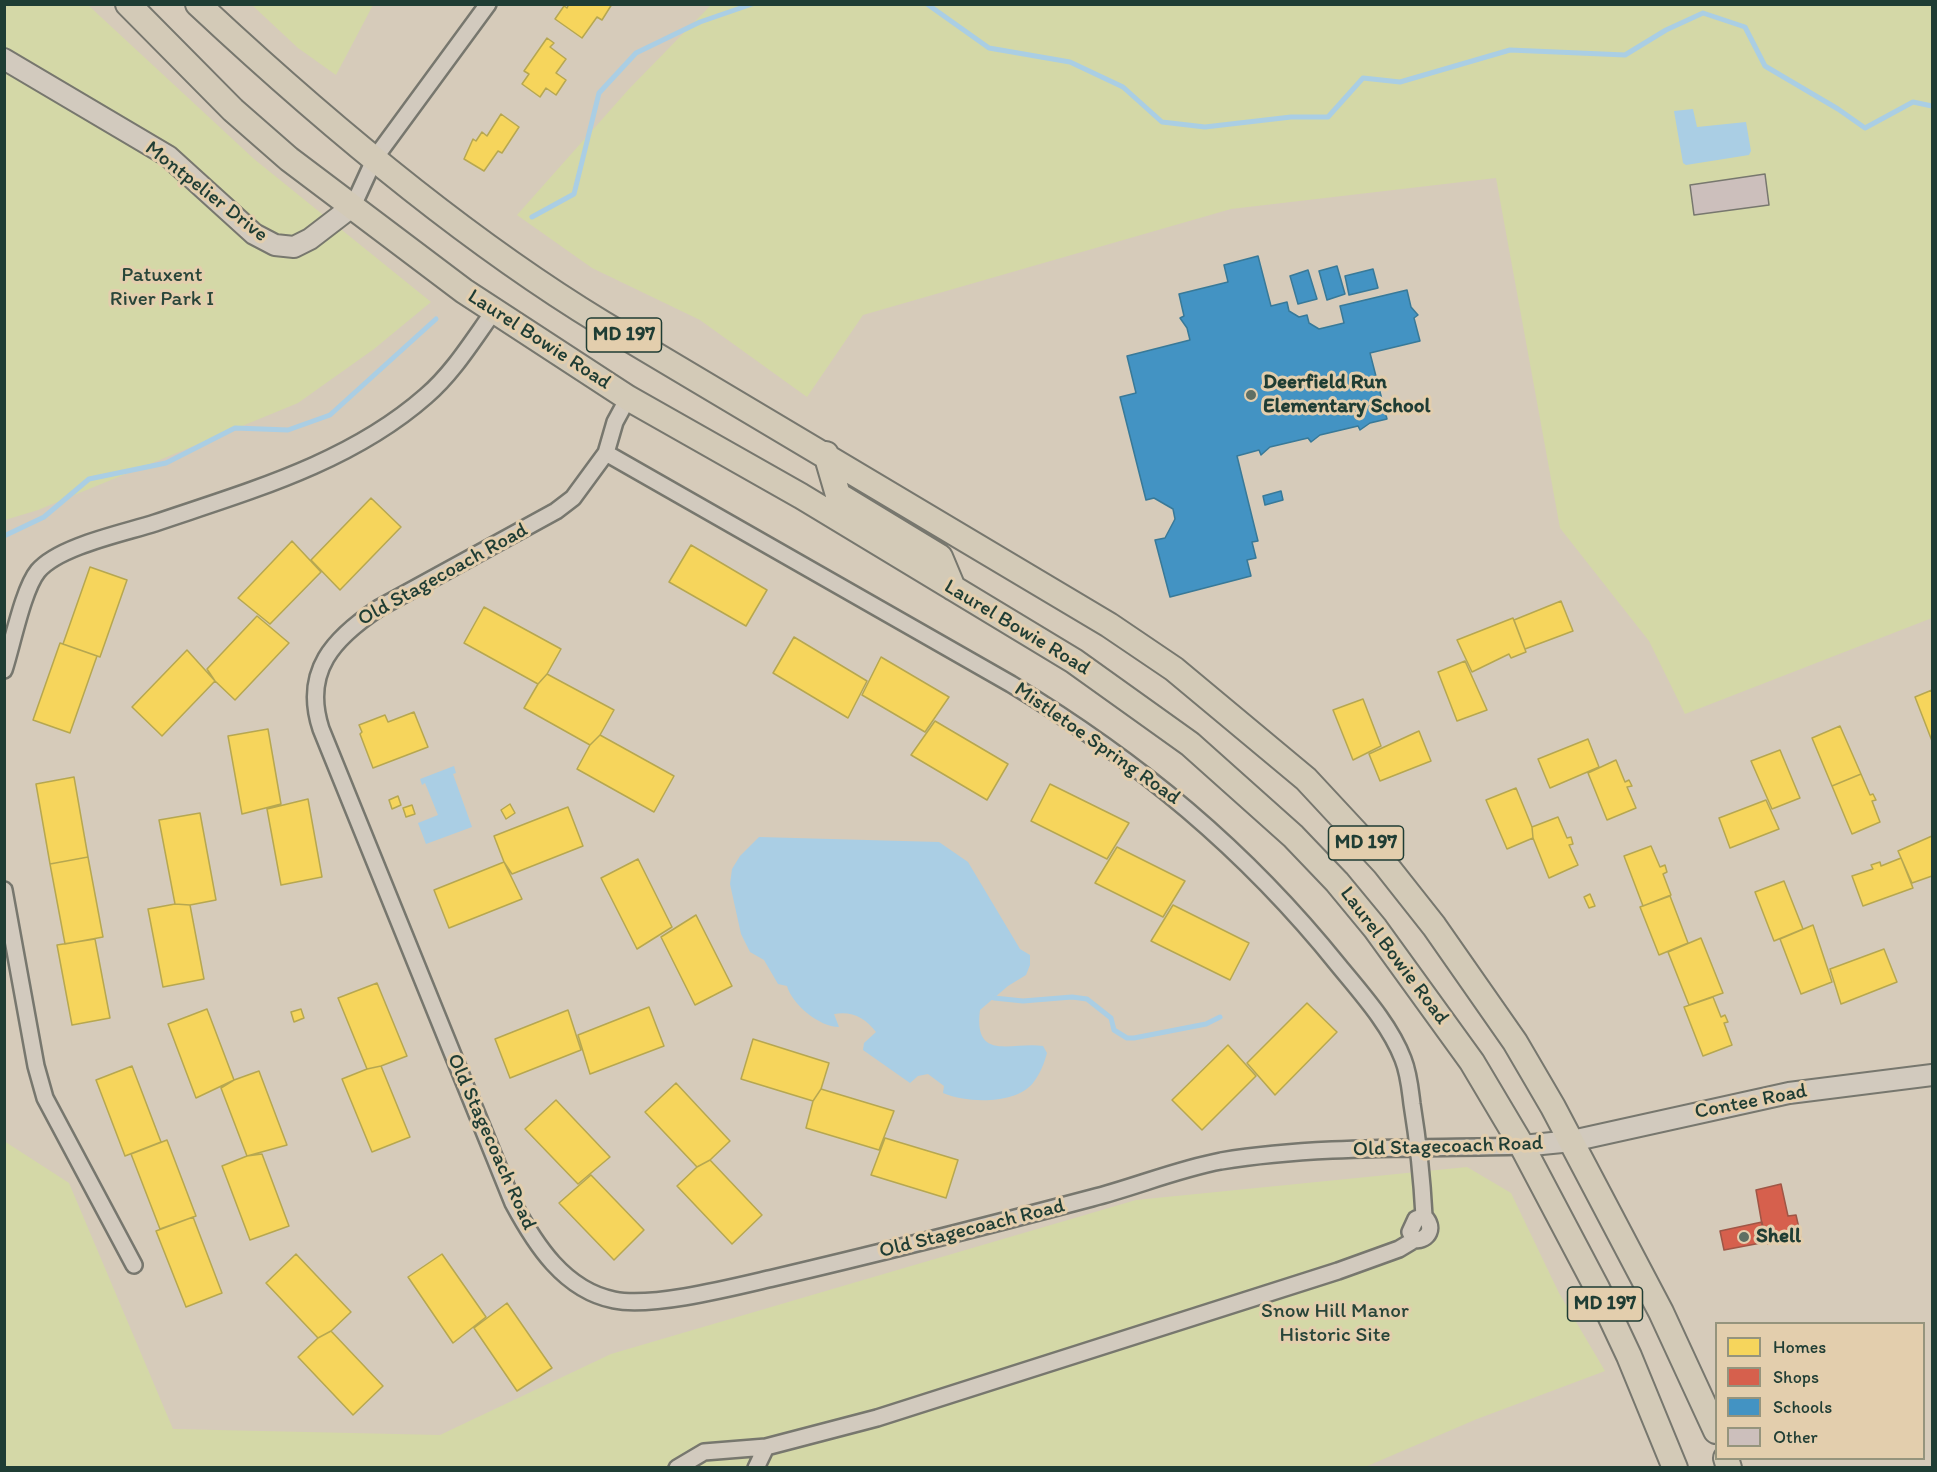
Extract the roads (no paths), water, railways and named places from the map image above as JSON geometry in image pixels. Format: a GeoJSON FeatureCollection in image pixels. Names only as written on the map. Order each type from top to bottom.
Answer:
{"type":"FeatureCollection","features":[{"type":"Feature","properties":{"kind":"main road","name":"Laurel Bowie Road"},"geometry":{"type":"LineString","coordinates":[[128,4],[232,110],[290,159],[494,311],[628,398],[953,588],[1074,662],[1136,703],[1190,744],[1293,836],[1337,882],[1414,980],[1472,1062],[1522,1146],[1617,1329],[1676,1467]]}},
{"type":"Feature","properties":{"kind":"main road","name":"MD 197"},"geometry":{"type":"LineString","coordinates":[[198,4],[375,158],[501,255],[571,304],[826,454],[1109,625],[1174,669],[1306,779],[1385,864],[1434,926],[1515,1042],[1572,1141],[1661,1312],[1715,1429]]}},
{"type":"Feature","properties":{"kind":"main road"},"geometry":{"type":"LineString","coordinates":[[826,454],[838,495],[940,557],[953,588]]}},
{"type":"Feature","properties":{"kind":"street","name":"Montpelier Drive"},"geometry":{"type":"LineString","coordinates":[[4,59],[168,156],[254,234],[275,246],[294,247],[310,239],[353,206],[375,158],[488,4]]}},
{"type":"Feature","properties":{"kind":"street"},"geometry":{"type":"LineString","coordinates":[[4,670],[30,585],[44,566],[67,553],[266,486],[372,435],[426,396],[459,359],[494,311]]}},
{"type":"Feature","properties":{"kind":"street","name":"Old Stagecoach Road"},"geometry":{"type":"LineString","coordinates":[[628,398],[615,422],[606,453],[573,498],[556,512],[379,608],[352,626],[339,637],[324,660],[316,690],[321,729],[509,1193],[534,1241],[556,1266],[598,1295],[615,1301],[649,1301],[729,1288],[910,1246],[1112,1193],[1219,1161],[1301,1152],[1522,1146],[1572,1141]]}},
{"type":"Feature","properties":{"kind":"street","name":"Mistletoe Spring Road"},"geometry":{"type":"LineString","coordinates":[[606,453],[720,520],[897,617],[1059,713],[1124,758],[1193,813],[1296,914],[1364,997],[1393,1038],[1409,1078],[1420,1149],[1424,1216],[1416,1219],[1410,1232],[1414,1240],[1399,1249],[1338,1271],[877,1418],[766,1447]]}},
{"type":"Feature","properties":{"kind":"street"},"geometry":{"type":"LineString","coordinates":[[4,890],[36,1066],[45,1098],[134,1265]]}},
{"type":"Feature","properties":{"kind":"street","name":"Contee Road"},"geometry":{"type":"LineString","coordinates":[[1572,1141],[1789,1092],[1932,1075]]}},
{"type":"Feature","properties":{"kind":"street"},"geometry":{"type":"LineString","coordinates":[[677,1467],[704,1452],[766,1447]]}},
{"type":"Feature","properties":{"kind":"street"},"geometry":{"type":"LineString","coordinates":[[756,1467],[766,1447]]}},
{"type":"Feature","properties":{"kind":"water"},"geometry":{"type":"Polygon","coordinates":[[[1693,109],[1697,127],[1746,122],[1751,151],[1749,155],[1686,165],[1683,163],[1674,111],[1693,109]]]}},
{"type":"Feature","properties":{"kind":"water"},"geometry":{"type":"Polygon","coordinates":[[[454,766],[456,773],[453,774],[472,827],[426,844],[418,823],[438,815],[425,783],[422,785],[420,779],[454,766]]]}},
{"type":"Feature","properties":{"kind":"water"},"geometry":{"type":"Polygon","coordinates":[[[759,837],[939,842],[968,862],[1020,949],[1030,955],[1030,965],[1026,975],[1008,986],[980,1010],[980,1027],[983,1037],[989,1043],[998,1046],[1043,1046],[1047,1053],[1042,1069],[1033,1083],[1015,1095],[977,1100],[943,1093],[944,1086],[928,1074],[918,1076],[910,1083],[863,1050],[864,1043],[876,1032],[863,1019],[853,1015],[834,1014],[839,1027],[831,1026],[815,1019],[800,1007],[787,986],[778,984],[764,960],[750,952],[741,934],[730,884],[732,869],[740,856],[759,837]]]}},
{"type":"Feature","properties":{"kind":"waterway"},"geometry":{"type":"LineString","coordinates":[[532,217],[574,194],[599,93],[636,53],[700,22],[752,4]]}},
{"type":"Feature","properties":{"kind":"waterway"},"geometry":{"type":"LineString","coordinates":[[927,4],[989,48],[1070,62],[1123,87],[1162,122],[1205,127],[1291,117],[1328,117],[1363,78],[1400,82],[1510,50],[1625,55],[1666,30],[1703,13],[1745,27],[1765,66],[1838,109],[1865,128],[1913,102],[1932,106]]}},
{"type":"Feature","properties":{"kind":"waterway"},"geometry":{"type":"LineString","coordinates":[[4,536],[44,517],[89,479],[166,463],[235,428],[288,430],[330,415],[436,319]]}},
{"type":"Feature","properties":{"kind":"waterway"},"geometry":{"type":"LineString","coordinates":[[994,998],[1023,1001],[1072,997],[1087,999],[1111,1018],[1114,1030],[1127,1038],[1206,1024],[1220,1017]]}},
{"type":"Feature","properties":{"kind":"place","name":"Deerfield Run Elementary School"},"geometry":{"type":"Point","coordinates":[1251,395]}},
{"type":"Feature","properties":{"kind":"place","name":"Shell"},"geometry":{"type":"Point","coordinates":[1744,1237]}},
{"type":"Feature","properties":{"kind":"park label","name":"Patuxent River Park I"},"geometry":{"type":"Point","coordinates":[162,288]}},
{"type":"Feature","properties":{"kind":"park label","name":"Snow Hill Manor Historic Site"},"geometry":{"type":"Point","coordinates":[1335,1324]}}]}
